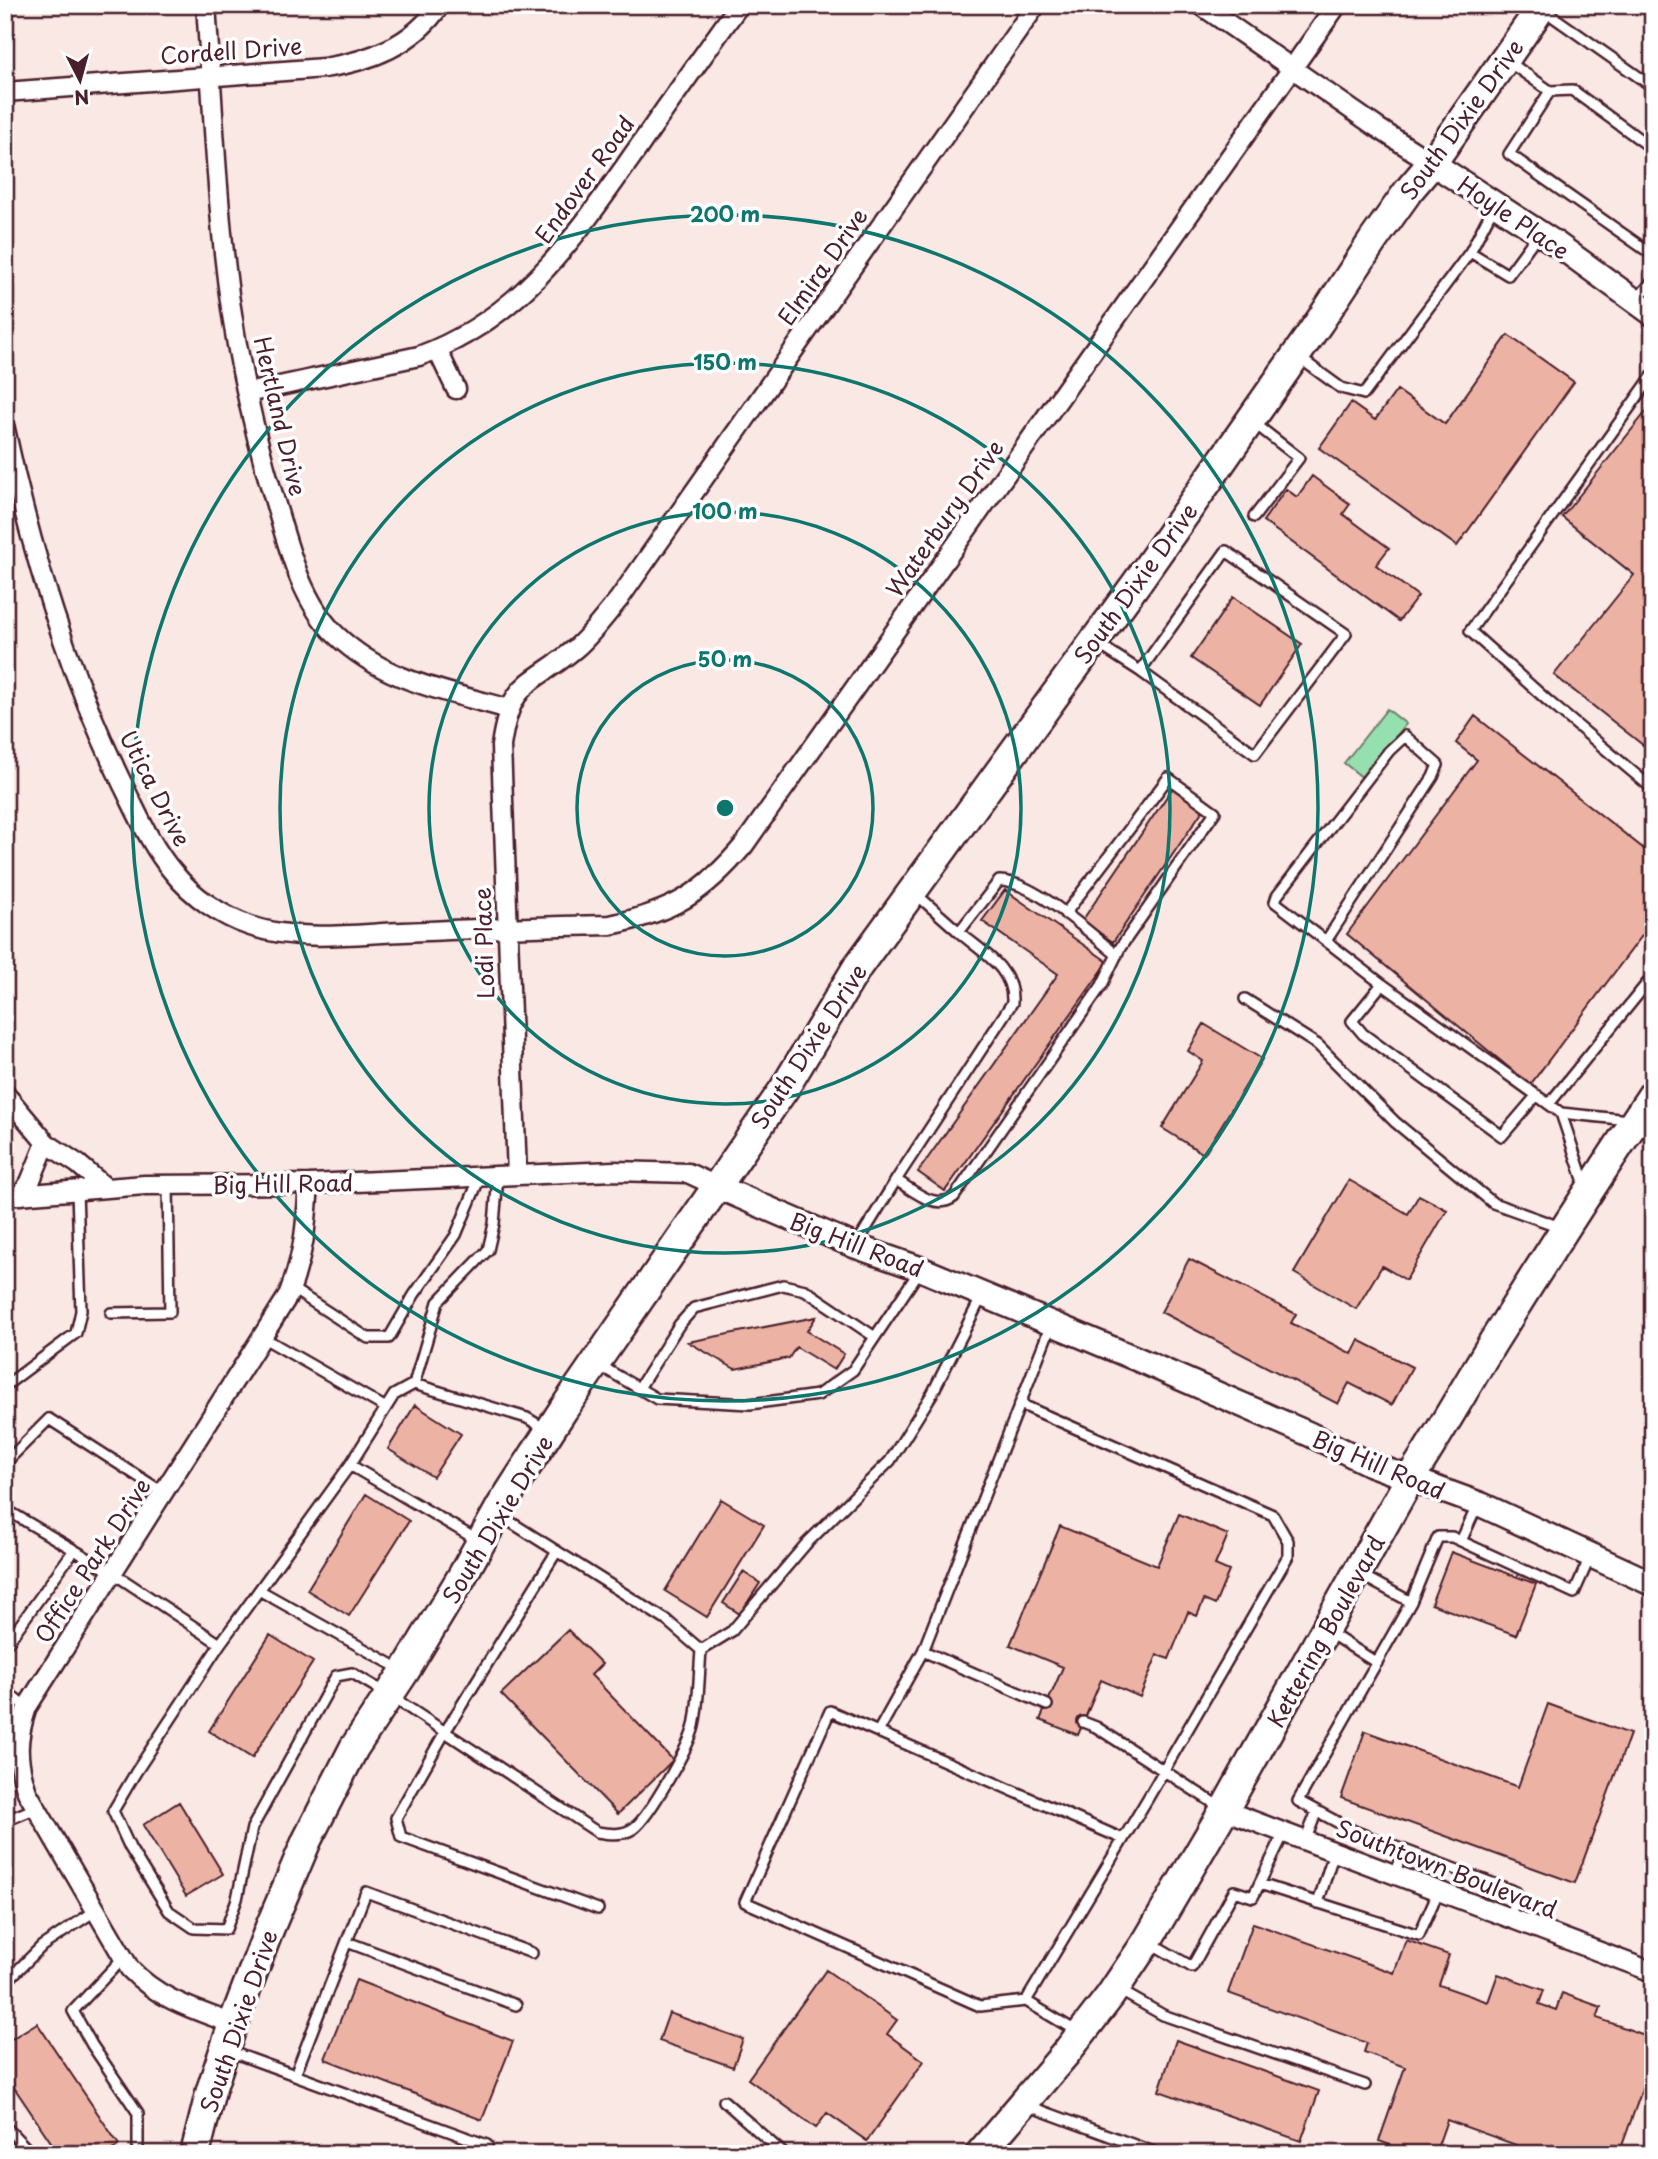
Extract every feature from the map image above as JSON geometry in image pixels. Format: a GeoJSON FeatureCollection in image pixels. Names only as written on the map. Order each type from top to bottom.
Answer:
{"type":"FeatureCollection","features":[{"type":"Feature","properties":{"kind":"main road","name":"South Dixie Drive"},"geometry":{"type":"LineString","coordinates":[[195,2154],[211,2090],[229,2037],[270,1927],[307,1840],[355,1748],[405,1671],[497,1513],[549,1432],[784,1089],[858,966],[1094,641],[1251,420],[1374,239],[1432,163],[1542,6]]}},
{"type":"Feature","properties":{"kind":"main road","name":"Kettering Boulevard"},"geometry":{"type":"LineString","coordinates":[[980,2154],[1081,2034],[1147,1941],[1460,1395],[1564,1228],[1645,1111]]}},
{"type":"Feature","properties":{"kind":"street","name":"Hertland Drive"},"geometry":{"type":"LineString","coordinates":[[206,5],[224,254],[247,393],[286,540],[306,592],[318,614],[334,633],[357,654],[378,668],[401,678],[509,709]]}},
{"type":"Feature","properties":{"kind":"street","name":"Cordell Drive"},"geometry":{"type":"LineString","coordinates":[[5,92],[324,68],[362,60],[397,46],[417,32],[440,5]]}},
{"type":"Feature","properties":{"kind":"street","name":"Endover Road"},"geometry":{"type":"LineString","coordinates":[[247,393],[419,356],[480,325],[529,288],[552,265],[588,220],[739,5]]}},
{"type":"Feature","properties":{"kind":"street","name":"Elmira Drive"},"geometry":{"type":"LineString","coordinates":[[509,709],[517,694],[531,679],[577,647],[619,599],[1036,5]]}},
{"type":"Feature","properties":{"kind":"street","name":"Hoyle Place"},"geometry":{"type":"LineString","coordinates":[[1200,5],[1291,69],[1539,233],[1644,307]]}},
{"type":"Feature","properties":{"kind":"street","name":"Waterbury Drive"},"geometry":{"type":"LineString","coordinates":[[507,928],[610,925],[643,918],[676,905],[704,887],[726,867],[1337,5]]}},
{"type":"Feature","properties":{"kind":"street"},"geometry":{"type":"LineString","coordinates":[[437,349],[456,389]]}},
{"type":"Feature","properties":{"kind":"street","name":"Utica Drive"},"geometry":{"type":"LineString","coordinates":[[5,429],[18,491],[69,659],[111,760],[152,844],[173,873],[192,892],[219,911],[249,925],[304,936],[507,928]]}},
{"type":"Feature","properties":{"kind":"street","name":"Lodi Place"},"geometry":{"type":"LineString","coordinates":[[509,709],[501,746],[517,1175]]}},
{"type":"Feature","properties":{"kind":"street"},"geometry":{"type":"LineString","coordinates":[[5,1094],[46,1143],[78,1164],[106,1188]]}},
{"type":"Feature","properties":{"kind":"street"},"geometry":{"type":"LineString","coordinates":[[13,1196],[30,1182],[46,1143]]}},
{"type":"Feature","properties":{"kind":"street","name":"Big Hill Road"},"geometry":{"type":"LineString","coordinates":[[13,1196],[168,1185],[309,1184],[614,1171],[688,1173],[855,1246],[921,1269],[1149,1364],[1309,1434],[1370,1464],[1478,1504],[1653,1584]]}},
{"type":"Feature","properties":{"kind":"street","name":"Office Park Drive"},"geometry":{"type":"LineString","coordinates":[[229,2037],[144,1984],[122,1958],[27,1792],[19,1767],[19,1738],[27,1707],[291,1289],[305,1244],[309,1184]]}},
{"type":"Feature","properties":{"kind":"street","name":"Southtown Boulevard"},"geometry":{"type":"LineString","coordinates":[[1224,1810],[1653,1972]]}},
{"type":"Feature","properties":{"kind":"lane"},"geometry":{"type":"LineString","coordinates":[[1542,6],[1653,87]]}},
{"type":"Feature","properties":{"kind":"lane"},"geometry":{"type":"LineString","coordinates":[[1505,59],[1550,91],[1572,90],[1653,149]]}},
{"type":"Feature","properties":{"kind":"lane"},"geometry":{"type":"LineString","coordinates":[[1550,91],[1510,154],[1653,254]]}},
{"type":"Feature","properties":{"kind":"lane"},"geometry":{"type":"LineString","coordinates":[[1296,355],[1341,388],[1364,394],[1470,252],[1495,204]]}},
{"type":"Feature","properties":{"kind":"lane"},"geometry":{"type":"LineString","coordinates":[[1470,252],[1508,275],[1539,233]]}},
{"type":"Feature","properties":{"kind":"lane"},"geometry":{"type":"LineString","coordinates":[[1644,307],[1653,281]]}},
{"type":"Feature","properties":{"kind":"lane"},"geometry":{"type":"LineString","coordinates":[[1653,375],[1470,631],[1653,789]]}},
{"type":"Feature","properties":{"kind":"lane"},"geometry":{"type":"LineString","coordinates":[[1251,420],[1299,458],[1254,517]]}},
{"type":"Feature","properties":{"kind":"lane"},"geometry":{"type":"LineString","coordinates":[[1094,641],[1255,754],[1346,634],[1226,551],[1140,671]]}},
{"type":"Feature","properties":{"kind":"lane"},"geometry":{"type":"LineString","coordinates":[[1326,941],[1433,777],[1438,765],[1405,736],[1388,751],[1275,902],[1382,984],[1562,1113],[1645,1111]]}},
{"type":"Feature","properties":{"kind":"lane"},"geometry":{"type":"LineString","coordinates":[[896,1180],[936,1203],[946,1202],[954,1197],[1101,985],[1116,955],[1215,812],[1168,778],[1065,914]]}},
{"type":"Feature","properties":{"kind":"lane"},"geometry":{"type":"LineString","coordinates":[[959,932],[999,881],[1017,882],[1065,914],[1116,955]]}},
{"type":"Feature","properties":{"kind":"lane"},"geometry":{"type":"LineString","coordinates":[[855,1246],[1012,1003],[1011,982],[1003,969],[913,892]]}},
{"type":"Feature","properties":{"kind":"lane"},"geometry":{"type":"LineString","coordinates":[[1549,1104],[1653,976]]}},
{"type":"Feature","properties":{"kind":"lane"},"geometry":{"type":"LineString","coordinates":[[1382,984],[1352,1021],[1363,1034],[1502,1136],[1537,1095]]}},
{"type":"Feature","properties":{"kind":"lane"},"geometry":{"type":"LineString","coordinates":[[1245,999],[1318,1045],[1395,1122],[1493,1203],[1564,1228]]}},
{"type":"Feature","properties":{"kind":"lane"},"geometry":{"type":"LineString","coordinates":[[1562,1113],[1588,1194]]}},
{"type":"Feature","properties":{"kind":"lane"},"geometry":{"type":"LineString","coordinates":[[498,1176],[494,1224],[488,1250],[438,1302],[414,1384],[394,1395],[350,1465],[220,1644],[113,1811],[130,1848],[169,1911],[194,1928],[226,1929],[237,1899],[253,1828],[336,1676],[352,1674],[389,1695],[597,1832],[623,1833],[635,1828],[672,1775],[694,1727],[701,1650]]}},
{"type":"Feature","properties":{"kind":"lane"},"geometry":{"type":"LineString","coordinates":[[291,1289],[368,1338],[389,1338],[414,1295],[456,1235],[480,1177]]}},
{"type":"Feature","properties":{"kind":"lane"},"geometry":{"type":"LineString","coordinates":[[111,1313],[170,1312],[168,1185]]}},
{"type":"Feature","properties":{"kind":"lane"},"geometry":{"type":"LineString","coordinates":[[5,1386],[76,1333],[81,1311],[78,1191]]}},
{"type":"Feature","properties":{"kind":"lane"},"geometry":{"type":"LineString","coordinates":[[596,1363],[657,1399],[750,1404],[818,1395],[853,1370],[921,1269]]}},
{"type":"Feature","properties":{"kind":"lane"},"geometry":{"type":"LineString","coordinates":[[639,1388],[679,1325],[694,1308],[783,1285],[805,1290],[875,1337]]}},
{"type":"Feature","properties":{"kind":"lane"},"geometry":{"type":"LineString","coordinates":[[701,1650],[732,1631],[806,1544],[890,1461],[932,1394],[983,1295]]}},
{"type":"Feature","properties":{"kind":"lane"},"geometry":{"type":"LineString","coordinates":[[878,1732],[923,1650],[1052,1324]]}},
{"type":"Feature","properties":{"kind":"lane"},"geometry":{"type":"LineString","coordinates":[[262,1337],[386,1408]]}},
{"type":"Feature","properties":{"kind":"lane"},"geometry":{"type":"LineString","coordinates":[[414,1384],[527,1418],[549,1432]]}},
{"type":"Feature","properties":{"kind":"lane"},"geometry":{"type":"LineString","coordinates":[[1020,1404],[1273,1516],[1287,1541],[1288,1556],[1026,2001]]}},
{"type":"Feature","properties":{"kind":"lane"},"geometry":{"type":"LineString","coordinates":[[5,1463],[49,1419],[164,1493]]}},
{"type":"Feature","properties":{"kind":"lane"},"geometry":{"type":"LineString","coordinates":[[350,1465],[481,1542]]}},
{"type":"Feature","properties":{"kind":"lane"},"geometry":{"type":"LineString","coordinates":[[1461,1541],[1478,1504]]}},
{"type":"Feature","properties":{"kind":"lane"},"geometry":{"type":"LineString","coordinates":[[5,1510],[113,1573],[220,1644]]}},
{"type":"Feature","properties":{"kind":"lane"},"geometry":{"type":"LineString","coordinates":[[497,1513],[666,1620],[701,1650]]}},
{"type":"Feature","properties":{"kind":"lane"},"geometry":{"type":"LineString","coordinates":[[1510,1919],[1516,1892],[1354,1831],[1298,1801],[1411,1602],[1438,1537],[1452,1537],[1574,1593],[1590,1556]]}},
{"type":"Feature","properties":{"kind":"lane"},"geometry":{"type":"LineString","coordinates":[[5,1646],[74,1550]]}},
{"type":"Feature","properties":{"kind":"lane"},"geometry":{"type":"LineString","coordinates":[[557,1551],[445,1732],[396,1818],[401,1837],[598,1909]]}},
{"type":"Feature","properties":{"kind":"lane"},"geometry":{"type":"LineString","coordinates":[[1358,1573],[1411,1602]]}},
{"type":"Feature","properties":{"kind":"lane"},"geometry":{"type":"LineString","coordinates":[[259,1590],[405,1671]]}},
{"type":"Feature","properties":{"kind":"lane"},"geometry":{"type":"LineString","coordinates":[[1326,1630],[1377,1663]]}},
{"type":"Feature","properties":{"kind":"lane"},"geometry":{"type":"LineString","coordinates":[[923,1650],[1047,1705]]}},
{"type":"Feature","properties":{"kind":"lane"},"geometry":{"type":"LineString","coordinates":[[5,1691],[27,1707]]}},
{"type":"Feature","properties":{"kind":"lane"},"geometry":{"type":"LineString","coordinates":[[1081,2034],[1026,2001],[980,2006],[744,1902],[830,1711],[1123,1839]]}},
{"type":"Feature","properties":{"kind":"lane"},"geometry":{"type":"LineString","coordinates":[[1083,1722],[1096,1727],[1224,1810]]}},
{"type":"Feature","properties":{"kind":"lane"},"geometry":{"type":"LineString","coordinates":[[5,1821],[36,1808]]}},
{"type":"Feature","properties":{"kind":"lane"},"geometry":{"type":"LineString","coordinates":[[1305,1841],[1317,1811]]}},
{"type":"Feature","properties":{"kind":"lane"},"geometry":{"type":"LineString","coordinates":[[1147,1941],[1192,1967],[1234,1891],[1253,1897],[1284,1833]]}},
{"type":"Feature","properties":{"kind":"lane"},"geometry":{"type":"LineString","coordinates":[[1394,1875],[1403,1850]]}},
{"type":"Feature","properties":{"kind":"lane"},"geometry":{"type":"LineString","coordinates":[[1318,1903],[1334,1852]]}},
{"type":"Feature","properties":{"kind":"lane"},"geometry":{"type":"LineString","coordinates":[[1260,1884],[1419,1935],[1438,1892]]}},
{"type":"Feature","properties":{"kind":"lane"},"geometry":{"type":"LineString","coordinates":[[295,2075],[366,1892],[532,1953]]}},
{"type":"Feature","properties":{"kind":"lane"},"geometry":{"type":"LineString","coordinates":[[5,1983],[42,1945],[95,1911]]}},
{"type":"Feature","properties":{"kind":"lane"},"geometry":{"type":"LineString","coordinates":[[346,1942],[516,2005]]}},
{"type":"Feature","properties":{"kind":"lane"},"geometry":{"type":"LineString","coordinates":[[122,1958],[73,2011],[92,2045],[138,2113],[138,2154]]}},
{"type":"Feature","properties":{"kind":"lane"},"geometry":{"type":"LineString","coordinates":[[1115,1988],[1163,2015],[1365,2085]]}},
{"type":"Feature","properties":{"kind":"lane"},"geometry":{"type":"LineString","coordinates":[[229,2037],[295,2075],[487,2145],[484,2154]]}},
{"type":"Feature","properties":{"kind":"lane"},"geometry":{"type":"LineString","coordinates":[[724,2101],[784,2154]]}},
{"type":"Feature","properties":{"kind":"lane"},"geometry":{"type":"LineString","coordinates":[[1024,2104],[1155,2152]]}},
{"type":"Feature","properties":{"kind":"lane"},"geometry":{"type":"LineString","coordinates":[[5,2126],[32,2154]]}},
{"type":"Feature","properties":{"kind":"green space"},"geometry":{"type":"Polygon","coordinates":[[[1387,709],[1406,724],[1363,778],[1344,763],[1387,709]]]}},
{"type":"Feature","properties":{"kind":"building"},"geometry":{"type":"Polygon","coordinates":[[[1508,335],[1574,382],[1457,546],[1319,448],[1351,403],[1375,420],[1397,390],[1445,424],[1508,335]]]}},
{"type":"Feature","properties":{"kind":"building"},"geometry":{"type":"Polygon","coordinates":[[[1653,403],[1653,579],[1649,584],[1653,587],[1653,753],[1554,675],[1634,575],[1562,517],[1653,403]]]}},
{"type":"Feature","properties":{"kind":"building"},"geometry":{"type":"Polygon","coordinates":[[[1312,476],[1350,504],[1343,514],[1389,548],[1376,565],[1418,596],[1399,621],[1263,521],[1286,489],[1297,497],[1312,476]]]}},
{"type":"Feature","properties":{"kind":"building"},"geometry":{"type":"Polygon","coordinates":[[[1233,597],[1302,644],[1260,705],[1191,658],[1233,597]]]}},
{"type":"Feature","properties":{"kind":"building"},"geometry":{"type":"Polygon","coordinates":[[[1475,716],[1653,856],[1653,921],[1530,1085],[1347,934],[1477,760],[1456,743],[1475,716]]]}},
{"type":"Feature","properties":{"kind":"building"},"geometry":{"type":"Polygon","coordinates":[[[1174,786],[1205,807],[1113,942],[1082,921],[1174,786]]]}},
{"type":"Feature","properties":{"kind":"building"},"geometry":{"type":"Polygon","coordinates":[[[1005,890],[1108,962],[945,1191],[918,1172],[1058,974],[982,921],[1005,890]]]}},
{"type":"Feature","properties":{"kind":"building"},"geometry":{"type":"Polygon","coordinates":[[[1204,1024],[1262,1059],[1204,1154],[1162,1128],[1203,1061],[1188,1051],[1204,1024]]]}},
{"type":"Feature","properties":{"kind":"building"},"geometry":{"type":"Polygon","coordinates":[[[1349,1180],[1408,1214],[1419,1195],[1447,1210],[1406,1280],[1382,1266],[1356,1309],[1294,1273],[1349,1180]]]}},
{"type":"Feature","properties":{"kind":"building"},"geometry":{"type":"Polygon","coordinates":[[[1189,1259],[1296,1314],[1291,1323],[1352,1354],[1359,1340],[1412,1367],[1392,1405],[1349,1383],[1338,1404],[1161,1312],[1189,1259]]]}},
{"type":"Feature","properties":{"kind":"building"},"geometry":{"type":"Polygon","coordinates":[[[816,1317],[807,1331],[844,1354],[834,1370],[796,1347],[789,1358],[735,1369],[688,1342],[816,1317]]]}},
{"type":"Feature","properties":{"kind":"building"},"geometry":{"type":"Polygon","coordinates":[[[415,1405],[461,1434],[433,1477],[388,1449],[415,1405]]]}},
{"type":"Feature","properties":{"kind":"building"},"geometry":{"type":"Polygon","coordinates":[[[366,1494],[409,1521],[349,1616],[307,1590],[366,1494]]]}},
{"type":"Feature","properties":{"kind":"building"},"geometry":{"type":"Polygon","coordinates":[[[721,1499],[764,1525],[707,1617],[665,1591],[721,1499]]]}},
{"type":"Feature","properties":{"kind":"building"},"geometry":{"type":"Polygon","coordinates":[[[1179,1514],[1228,1535],[1215,1565],[1229,1571],[1215,1605],[1204,1600],[1197,1616],[1188,1612],[1169,1659],[1157,1655],[1140,1697],[1101,1680],[1078,1735],[1040,1720],[1063,1667],[1010,1645],[1060,1526],[1157,1566],[1179,1514]]]}},
{"type":"Feature","properties":{"kind":"building"},"geometry":{"type":"Polygon","coordinates":[[[1451,1552],[1536,1584],[1516,1635],[1431,1604],[1451,1552]]]}},
{"type":"Feature","properties":{"kind":"building"},"geometry":{"type":"Polygon","coordinates":[[[743,1572],[760,1583],[740,1614],[723,1603],[743,1572]]]}},
{"type":"Feature","properties":{"kind":"building"},"geometry":{"type":"Polygon","coordinates":[[[568,1630],[602,1664],[591,1675],[673,1760],[618,1814],[501,1694],[568,1630]]]}},
{"type":"Feature","properties":{"kind":"building"},"geometry":{"type":"Polygon","coordinates":[[[270,1635],[313,1662],[252,1758],[209,1731],[270,1635]]]}},
{"type":"Feature","properties":{"kind":"building"},"geometry":{"type":"Polygon","coordinates":[[[1548,1704],[1630,1734],[1575,1883],[1341,1798],[1365,1731],[1518,1787],[1548,1704]]]}},
{"type":"Feature","properties":{"kind":"building"},"geometry":{"type":"Polygon","coordinates":[[[179,1802],[223,1874],[186,1896],[143,1825],[179,1802]]]}},
{"type":"Feature","properties":{"kind":"building"},"geometry":{"type":"Polygon","coordinates":[[[1253,1923],[1394,1973],[1406,1940],[1449,1955],[1439,1985],[1488,2002],[1498,1974],[1544,1990],[1539,2004],[1556,2010],[1562,1993],[1601,2007],[1597,2018],[1653,2038],[1653,2059],[1619,2154],[1541,2154],[1447,2120],[1435,2154],[1414,2154],[1379,2141],[1405,2067],[1364,2052],[1367,2043],[1228,1993],[1253,1923]]]}},
{"type":"Feature","properties":{"kind":"building"},"geometry":{"type":"Polygon","coordinates":[[[826,1970],[897,2020],[887,2034],[924,2061],[867,2141],[827,2113],[816,2128],[748,2079],[826,1970]]]}},
{"type":"Feature","properties":{"kind":"building"},"geometry":{"type":"Polygon","coordinates":[[[356,1980],[513,2041],[482,2120],[325,2059],[356,1980]]]}},
{"type":"Feature","properties":{"kind":"building"},"geometry":{"type":"Polygon","coordinates":[[[669,2013],[743,2039],[733,2067],[659,2041],[669,2013]]]}},
{"type":"Feature","properties":{"kind":"building"},"geometry":{"type":"Polygon","coordinates":[[[37,2023],[119,2145],[107,2154],[59,2154],[5,2074],[5,2043],[37,2023]]]}},
{"type":"Feature","properties":{"kind":"building"},"geometry":{"type":"Polygon","coordinates":[[[1176,2040],[1319,2091],[1301,2141],[1159,2091],[1176,2040]]]}}]}
